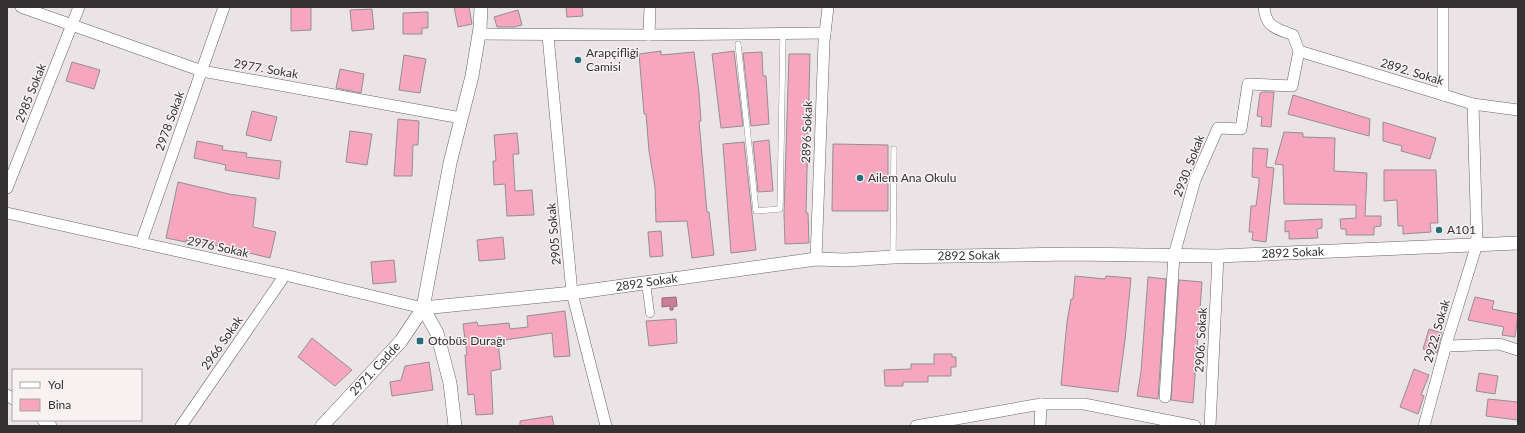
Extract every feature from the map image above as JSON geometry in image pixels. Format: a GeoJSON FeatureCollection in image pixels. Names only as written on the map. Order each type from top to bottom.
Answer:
{"type":"FeatureCollection","features":[{"type":"Feature","properties":{"kind":"street","name":"2977. Sokak"},"geometry":{"type":"LineString","coordinates":[[21,7],[202,70],[461,118]]}},
{"type":"Feature","properties":{"kind":"street","name":"2985 Sokak"},"geometry":{"type":"LineString","coordinates":[[7,188],[79,7]]}},
{"type":"Feature","properties":{"kind":"street","name":"2978 Sokak"},"geometry":{"type":"LineString","coordinates":[[140,243],[224,7]]}},
{"type":"Feature","properties":{"kind":"street"},"geometry":{"type":"LineString","coordinates":[[455,426],[450,383],[437,333],[423,308],[450,163],[472,76],[479,34],[481,7]]}},
{"type":"Feature","properties":{"kind":"street"},"geometry":{"type":"LineString","coordinates":[[649,35],[650,7]]}},
{"type":"Feature","properties":{"kind":"street","name":"2896 Sokak"},"geometry":{"type":"LineString","coordinates":[[816,259],[825,33],[828,7]]}},
{"type":"Feature","properties":{"kind":"street"},"geometry":{"type":"LineString","coordinates":[[1264,7],[1265,17],[1271,26],[1294,35],[1299,51]]}},
{"type":"Feature","properties":{"kind":"street"},"geometry":{"type":"LineString","coordinates":[[1443,7],[1443,95]]}},
{"type":"Feature","properties":{"kind":"street"},"geometry":{"type":"LineString","coordinates":[[479,34],[548,36],[595,33],[649,35],[825,33]]}},
{"type":"Feature","properties":{"kind":"street","name":"2905 Sokak"},"geometry":{"type":"LineString","coordinates":[[548,36],[572,293],[606,426]]}},
{"type":"Feature","properties":{"kind":"street","name":"2892. Sokak"},"geometry":{"type":"LineString","coordinates":[[1299,51],[1473,104],[1518,110]]}},
{"type":"Feature","properties":{"kind":"street","name":"2930. Sokak"},"geometry":{"type":"LineString","coordinates":[[1174,255],[1195,180],[1218,128],[1241,129],[1248,84],[1292,86],[1299,51]]}},
{"type":"Feature","properties":{"kind":"street","name":"2922. Sokak"},"geometry":{"type":"LineString","coordinates":[[1424,426],[1447,341],[1477,244],[1473,104]]}},
{"type":"Feature","properties":{"kind":"street","name":"2976 Sokak"},"geometry":{"type":"LineString","coordinates":[[7,213],[285,275],[423,308]]}},
{"type":"Feature","properties":{"kind":"street","name":"2892 Sokak"},"geometry":{"type":"LineString","coordinates":[[423,308],[572,293],[816,259],[845,260],[893,257],[1070,254],[1218,256],[1518,243]]}},
{"type":"Feature","properties":{"kind":"street"},"geometry":{"type":"LineString","coordinates":[[1165,397],[1174,255]]}},
{"type":"Feature","properties":{"kind":"street","name":"2906. Sokak"},"geometry":{"type":"LineString","coordinates":[[1210,426],[1218,256]]}},
{"type":"Feature","properties":{"kind":"street","name":"2966 Sokak"},"geometry":{"type":"LineString","coordinates":[[181,426],[285,275]]}},
{"type":"Feature","properties":{"kind":"street"},"geometry":{"type":"LineString","coordinates":[[646,283],[650,313]]}},
{"type":"Feature","properties":{"kind":"street","name":"2971. Cadde"},"geometry":{"type":"LineString","coordinates":[[322,426],[401,341],[423,308]]}},
{"type":"Feature","properties":{"kind":"street"},"geometry":{"type":"LineString","coordinates":[[1447,341],[1450,346],[1499,344],[1518,350]]}},
{"type":"Feature","properties":{"kind":"street"},"geometry":{"type":"LineString","coordinates":[[1040,426],[1041,404]]}},
{"type":"Feature","properties":{"kind":"street"},"geometry":{"type":"LineString","coordinates":[[916,426],[1041,404],[1084,404],[1195,426]]}},
{"type":"Feature","properties":{"kind":"lane"},"geometry":{"type":"LineString","coordinates":[[738,44],[756,211],[780,209],[783,33]]}},
{"type":"Feature","properties":{"kind":"lane"},"geometry":{"type":"LineString","coordinates":[[893,257],[894,149]]}},
{"type":"Feature","properties":{"kind":"shaded area"},"geometry":{"type":"Polygon","coordinates":[[[676,297],[677,306],[673,307],[673,310],[670,310],[670,306],[662,307],[662,298],[676,297]]]}},
{"type":"Feature","properties":{"kind":"building"},"geometry":{"type":"Polygon","coordinates":[[[291,7],[311,7],[311,30],[291,31],[291,7]]]}},
{"type":"Feature","properties":{"kind":"building"},"geometry":{"type":"Polygon","coordinates":[[[454,7],[469,7],[472,24],[458,27],[454,7]]]}},
{"type":"Feature","properties":{"kind":"building"},"geometry":{"type":"Polygon","coordinates":[[[566,7],[582,7],[583,16],[567,17],[566,7]]]}},
{"type":"Feature","properties":{"kind":"building"},"geometry":{"type":"Polygon","coordinates":[[[372,9],[374,29],[352,31],[350,10],[372,9]]]}},
{"type":"Feature","properties":{"kind":"building"},"geometry":{"type":"Polygon","coordinates":[[[518,10],[522,25],[514,27],[497,27],[494,17],[518,10]]]}},
{"type":"Feature","properties":{"kind":"building"},"geometry":{"type":"Polygon","coordinates":[[[428,12],[428,28],[422,28],[422,34],[403,34],[403,13],[428,12]]]}},
{"type":"Feature","properties":{"kind":"building"},"geometry":{"type":"Polygon","coordinates":[[[661,51],[661,55],[694,52],[699,93],[701,121],[699,121],[707,212],[709,212],[714,255],[692,258],[687,221],[656,222],[655,187],[649,151],[646,114],[644,114],[639,54],[661,51]]]}},
{"type":"Feature","properties":{"kind":"building"},"geometry":{"type":"Polygon","coordinates":[[[734,51],[743,126],[721,128],[712,54],[734,51]]]}},
{"type":"Feature","properties":{"kind":"building"},"geometry":{"type":"Polygon","coordinates":[[[762,52],[763,76],[766,76],[769,124],[751,126],[743,53],[762,52]]]}},
{"type":"Feature","properties":{"kind":"building"},"geometry":{"type":"Polygon","coordinates":[[[789,54],[810,54],[806,213],[808,213],[809,243],[785,244],[784,214],[789,54]]]}},
{"type":"Feature","properties":{"kind":"building"},"geometry":{"type":"Polygon","coordinates":[[[404,55],[426,59],[420,93],[399,90],[404,55]]]}},
{"type":"Feature","properties":{"kind":"building"},"geometry":{"type":"Polygon","coordinates":[[[72,62],[100,70],[94,89],[66,81],[72,62]]]}},
{"type":"Feature","properties":{"kind":"building"},"geometry":{"type":"Polygon","coordinates":[[[340,69],[364,74],[361,93],[336,88],[340,69]]]}},
{"type":"Feature","properties":{"kind":"building"},"geometry":{"type":"Polygon","coordinates":[[[1274,92],[1271,127],[1261,126],[1262,117],[1257,116],[1260,93],[1274,92]]]}},
{"type":"Feature","properties":{"kind":"building"},"geometry":{"type":"Polygon","coordinates":[[[1293,95],[1370,119],[1369,136],[1288,114],[1293,95]]]}},
{"type":"Feature","properties":{"kind":"building"},"geometry":{"type":"Polygon","coordinates":[[[252,111],[277,117],[271,141],[246,135],[252,111]]]}},
{"type":"Feature","properties":{"kind":"building"},"geometry":{"type":"Polygon","coordinates":[[[398,119],[419,121],[418,145],[413,145],[412,176],[394,176],[398,119]]]}},
{"type":"Feature","properties":{"kind":"building"},"geometry":{"type":"Polygon","coordinates":[[[1383,122],[1436,138],[1430,159],[1401,151],[1402,146],[1383,141],[1383,122]]]}},
{"type":"Feature","properties":{"kind":"building"},"geometry":{"type":"Polygon","coordinates":[[[350,131],[372,134],[367,165],[346,162],[350,131]]]}},
{"type":"Feature","properties":{"kind":"building"},"geometry":{"type":"Polygon","coordinates":[[[1284,132],[1303,133],[1303,137],[1335,138],[1334,171],[1367,173],[1365,216],[1381,216],[1381,226],[1374,227],[1374,235],[1346,235],[1346,229],[1341,229],[1340,219],[1356,218],[1356,205],[1284,204],[1283,165],[1275,164],[1284,132]]]}},
{"type":"Feature","properties":{"kind":"building"},"geometry":{"type":"Polygon","coordinates":[[[517,133],[519,154],[513,154],[515,191],[532,190],[534,215],[507,216],[505,184],[494,185],[493,161],[496,161],[494,135],[517,133]]]}},
{"type":"Feature","properties":{"kind":"building"},"geometry":{"type":"Polygon","coordinates":[[[769,140],[773,191],[758,192],[753,142],[769,140]]]}},
{"type":"Feature","properties":{"kind":"building"},"geometry":{"type":"Polygon","coordinates":[[[197,141],[223,146],[222,150],[247,153],[246,157],[281,161],[279,179],[225,170],[226,165],[194,158],[197,141]]]}},
{"type":"Feature","properties":{"kind":"building"},"geometry":{"type":"Polygon","coordinates":[[[744,142],[756,250],[731,253],[723,144],[744,142]]]}},
{"type":"Feature","properties":{"kind":"building","name":"Ailem Ana Okulu"},"geometry":{"type":"Polygon","coordinates":[[[833,144],[888,145],[888,211],[832,211],[833,144]]]}},
{"type":"Feature","properties":{"kind":"building"},"geometry":{"type":"Polygon","coordinates":[[[1253,148],[1268,149],[1266,167],[1274,168],[1266,242],[1252,240],[1253,232],[1249,232],[1251,206],[1256,206],[1259,183],[1259,178],[1252,177],[1253,148]]]}},
{"type":"Feature","properties":{"kind":"building"},"geometry":{"type":"Polygon","coordinates":[[[1384,170],[1436,170],[1438,223],[1430,223],[1431,232],[1403,234],[1403,226],[1398,226],[1397,200],[1384,201],[1384,170]]]}},
{"type":"Feature","properties":{"kind":"building"},"geometry":{"type":"Polygon","coordinates":[[[178,182],[229,194],[256,198],[253,227],[276,232],[270,258],[241,251],[241,253],[224,247],[166,238],[178,182]]]}},
{"type":"Feature","properties":{"kind":"building"},"geometry":{"type":"Polygon","coordinates":[[[1322,219],[1322,228],[1317,229],[1318,238],[1289,239],[1289,231],[1285,232],[1285,221],[1322,219]]]}},
{"type":"Feature","properties":{"kind":"building"},"geometry":{"type":"Polygon","coordinates":[[[661,231],[663,256],[650,257],[648,232],[661,231]]]}},
{"type":"Feature","properties":{"kind":"building"},"geometry":{"type":"Polygon","coordinates":[[[503,237],[505,259],[479,261],[477,240],[503,237]]]}},
{"type":"Feature","properties":{"kind":"building"},"geometry":{"type":"Polygon","coordinates":[[[394,260],[396,282],[373,284],[371,262],[394,260]]]}},
{"type":"Feature","properties":{"kind":"building"},"geometry":{"type":"Polygon","coordinates":[[[1075,276],[1105,279],[1106,276],[1131,278],[1118,392],[1061,385],[1067,322],[1071,299],[1073,299],[1075,276]]]}},
{"type":"Feature","properties":{"kind":"building"},"geometry":{"type":"Polygon","coordinates":[[[1148,277],[1166,279],[1158,399],[1137,396],[1141,372],[1148,277]]]}},
{"type":"Feature","properties":{"kind":"building"},"geometry":{"type":"Polygon","coordinates":[[[1179,280],[1202,282],[1193,403],[1171,400],[1179,280]]]}},
{"type":"Feature","properties":{"kind":"building"},"geometry":{"type":"Polygon","coordinates":[[[1475,297],[1494,301],[1492,309],[1518,314],[1515,337],[1502,335],[1504,327],[1468,320],[1475,297]]]}},
{"type":"Feature","properties":{"kind":"building"},"geometry":{"type":"Polygon","coordinates":[[[565,311],[570,356],[554,357],[552,333],[498,341],[501,369],[491,371],[493,414],[476,415],[474,394],[468,395],[465,355],[467,355],[463,324],[477,322],[478,326],[509,323],[510,329],[528,327],[527,316],[565,311]]]}},
{"type":"Feature","properties":{"kind":"building"},"geometry":{"type":"Polygon","coordinates":[[[676,319],[677,343],[649,346],[646,321],[676,319]]]}},
{"type":"Feature","properties":{"kind":"building"},"geometry":{"type":"Polygon","coordinates":[[[1429,329],[1442,333],[1437,353],[1423,349],[1429,329]]]}},
{"type":"Feature","properties":{"kind":"building"},"geometry":{"type":"Polygon","coordinates":[[[312,338],[352,370],[335,386],[298,357],[312,338]]]}},
{"type":"Feature","properties":{"kind":"building"},"geometry":{"type":"Polygon","coordinates":[[[934,354],[952,354],[952,357],[956,357],[956,367],[951,367],[951,376],[928,376],[928,382],[903,382],[903,386],[885,386],[884,370],[911,369],[911,364],[934,364],[934,354]]]}},
{"type":"Feature","properties":{"kind":"building"},"geometry":{"type":"Polygon","coordinates":[[[429,362],[433,390],[392,396],[390,382],[401,380],[405,366],[429,362]]]}},
{"type":"Feature","properties":{"kind":"building"},"geometry":{"type":"Polygon","coordinates":[[[1414,369],[1429,375],[1421,395],[1424,396],[1418,414],[1400,407],[1414,369]]]}},
{"type":"Feature","properties":{"kind":"building"},"geometry":{"type":"Polygon","coordinates":[[[1479,373],[1498,376],[1495,394],[1476,391],[1479,373]]]}},
{"type":"Feature","properties":{"kind":"building"},"geometry":{"type":"Polygon","coordinates":[[[1488,399],[1518,402],[1518,420],[1486,416],[1488,399]]]}},
{"type":"Feature","properties":{"kind":"building"},"geometry":{"type":"Polygon","coordinates":[[[552,416],[554,426],[520,426],[520,421],[552,416]]]}},
{"type":"Feature","properties":{"kind":"place","name":"Arapçifliği Camisi"},"geometry":{"type":"Point","coordinates":[578,60]}},
{"type":"Feature","properties":{"kind":"place","name":"Ailem Ana Okulu"},"geometry":{"type":"Point","coordinates":[860,178]}},
{"type":"Feature","properties":{"kind":"place","name":"A101"},"geometry":{"type":"Point","coordinates":[1439,230]}},
{"type":"Feature","properties":{"kind":"place","name":"Otobüs Durağı"},"geometry":{"type":"Point","coordinates":[420,341]}}]}
